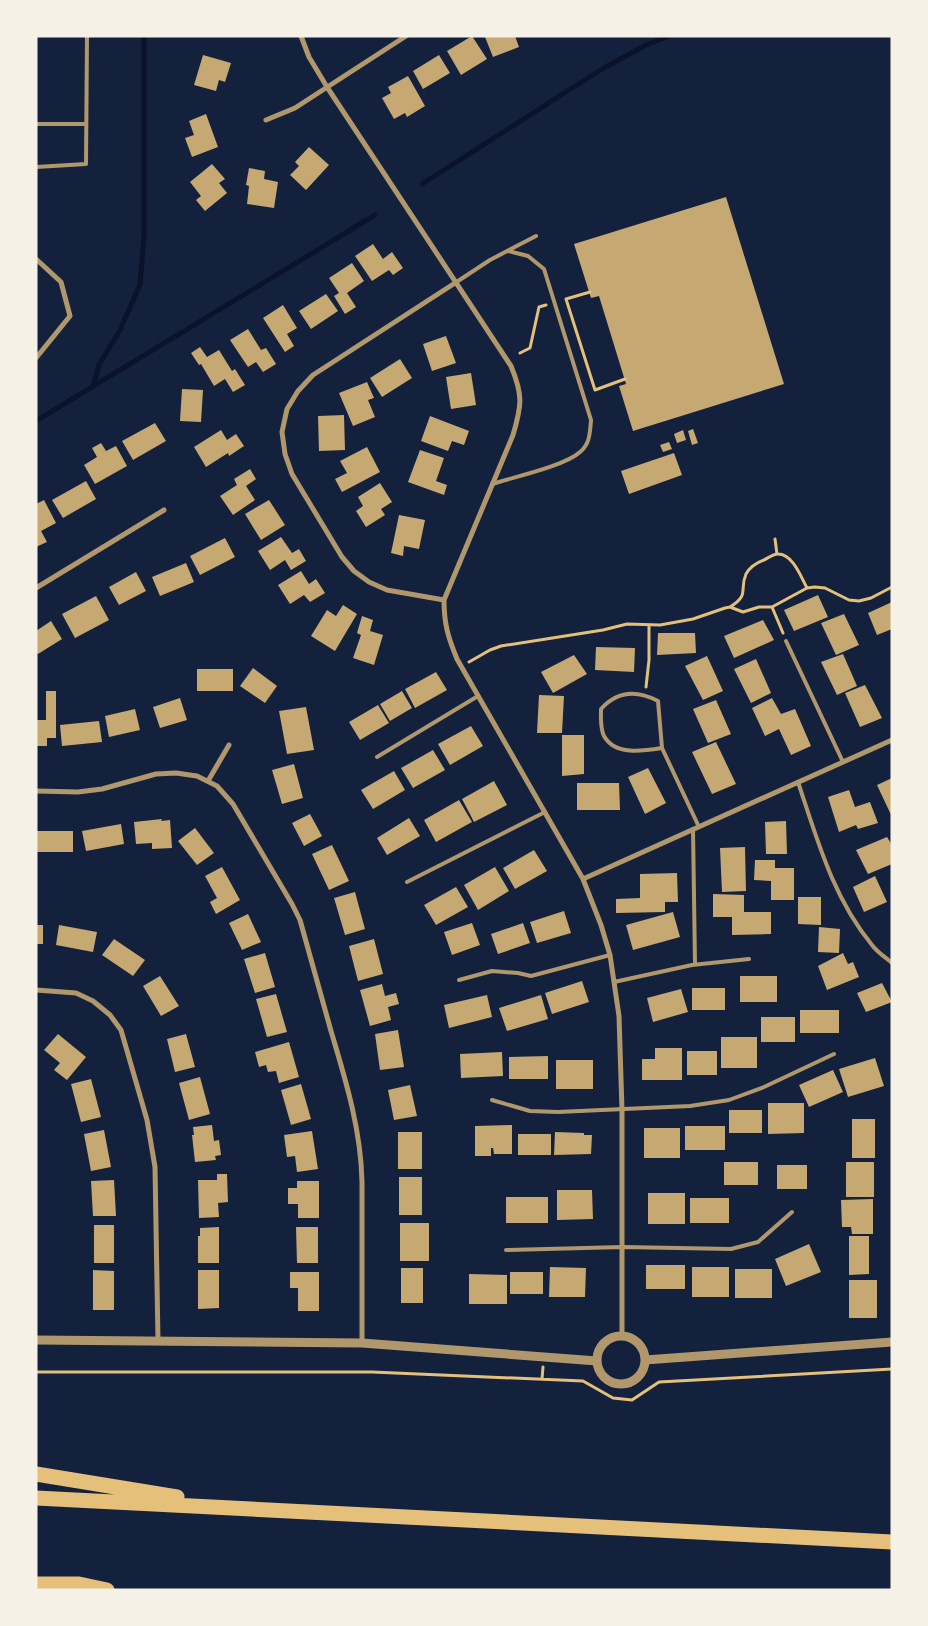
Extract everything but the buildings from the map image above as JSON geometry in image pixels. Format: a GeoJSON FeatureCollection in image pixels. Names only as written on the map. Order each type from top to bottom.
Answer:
{"type":"FeatureCollection","features":[{"type":"Feature","properties":{"kind":"highway"},"geometry":{"type":"LineString","coordinates":[[36,1474],[250,1510]]}},
{"type":"Feature","properties":{"kind":"highway"},"geometry":{"type":"LineString","coordinates":[[36,1498],[892,1542]]}},
{"type":"Feature","properties":{"kind":"highway"},"geometry":{"type":"LineString","coordinates":[[36,1584],[79,1584],[107,1590]]}},
{"type":"Feature","properties":{"kind":"street"},"geometry":{"type":"LineString","coordinates":[[301,36],[309,57],[327,87],[511,366],[519,384],[521,397],[520,412],[513,435],[444,600],[444,622],[449,641],[461,666],[583,879],[601,925],[610,955],[619,1016],[622,1110],[622,1336]]}},
{"type":"Feature","properties":{"kind":"street"},"geometry":{"type":"LineString","coordinates":[[266,120],[295,108],[406,36]]}},
{"type":"Feature","properties":{"kind":"street"},"geometry":{"type":"LineString","coordinates":[[36,259],[61,282],[70,316],[36,358]]}},
{"type":"Feature","properties":{"kind":"street"},"geometry":{"type":"LineString","coordinates":[[444,600],[387,590],[369,582],[354,571],[342,557],[292,474],[285,454],[282,432],[287,409],[298,391],[313,375],[455,283]]}},
{"type":"Feature","properties":{"kind":"street"},"geometry":{"type":"LineString","coordinates":[[36,588],[164,510]]}},
{"type":"Feature","properties":{"kind":"street"},"geometry":{"type":"LineString","coordinates":[[583,879],[892,740]]}},
{"type":"Feature","properties":{"kind":"street"},"geometry":{"type":"LineString","coordinates":[[208,781],[229,745]]}},
{"type":"Feature","properties":{"kind":"street"},"geometry":{"type":"LineString","coordinates":[[36,791],[78,792],[156,774],[183,774],[197,776],[217,786],[233,804],[300,920],[343,1069],[358,1134],[361,1156],[362,1343]]}},
{"type":"Feature","properties":{"kind":"street"},"geometry":{"type":"LineString","coordinates":[[36,990],[76,993],[93,1001],[110,1015],[121,1030],[147,1120],[155,1167],[158,1341]]}},
{"type":"Feature","properties":{"kind":"street"},"geometry":{"type":"LineString","coordinates":[[622,1336],[630,1338],[640,1346],[645,1360],[639,1375],[625,1383],[609,1381],[598,1368],[597,1361],[598,1353],[607,1340],[622,1336]]}},
{"type":"Feature","properties":{"kind":"street"},"geometry":{"type":"LineString","coordinates":[[36,1340],[362,1343],[597,1361]]}},
{"type":"Feature","properties":{"kind":"street"},"geometry":{"type":"LineString","coordinates":[[645,1360],[892,1342]]}},
{"type":"Feature","properties":{"kind":"lane"},"geometry":{"type":"LineString","coordinates":[[36,167],[86,164],[87,36]]}},
{"type":"Feature","properties":{"kind":"lane"},"geometry":{"type":"LineString","coordinates":[[36,124],[86,124]]}},
{"type":"Feature","properties":{"kind":"lane"},"geometry":{"type":"LineString","coordinates":[[455,283],[536,236]]}},
{"type":"Feature","properties":{"kind":"lane"},"geometry":{"type":"LineString","coordinates":[[492,484],[568,461],[581,451],[590,437],[591,420],[544,269],[528,256],[508,251]]}},
{"type":"Feature","properties":{"kind":"lane"},"geometry":{"type":"LineString","coordinates":[[786,641],[843,762]]}},
{"type":"Feature","properties":{"kind":"lane"},"geometry":{"type":"LineString","coordinates":[[662,748],[648,751],[616,748],[605,737],[601,726],[601,709],[607,702],[624,694],[646,694],[658,701],[662,748],[699,827]]}},
{"type":"Feature","properties":{"kind":"lane"},"geometry":{"type":"LineString","coordinates":[[377,757],[478,696]]}},
{"type":"Feature","properties":{"kind":"lane"},"geometry":{"type":"LineString","coordinates":[[798,782],[822,856],[846,909],[873,947],[892,963]]}},
{"type":"Feature","properties":{"kind":"lane"},"geometry":{"type":"LineString","coordinates":[[407,882],[546,812]]}},
{"type":"Feature","properties":{"kind":"lane"},"geometry":{"type":"LineString","coordinates":[[693,829],[695,964]]}},
{"type":"Feature","properties":{"kind":"lane"},"geometry":{"type":"LineString","coordinates":[[459,980],[492,971],[518,972],[531,976],[610,955]]}},
{"type":"Feature","properties":{"kind":"lane"},"geometry":{"type":"LineString","coordinates":[[614,982],[695,964],[749,959]]}},
{"type":"Feature","properties":{"kind":"lane"},"geometry":{"type":"LineString","coordinates":[[492,1100],[530,1111],[622,1110],[690,1106],[729,1100],[764,1087],[834,1054]]}},
{"type":"Feature","properties":{"kind":"lane"},"geometry":{"type":"LineString","coordinates":[[506,1250],[730,1249],[758,1242],[792,1212]]}},
{"type":"Feature","properties":{"kind":"path"},"geometry":{"type":"LineString","coordinates":[[566,298],[595,390],[625,379]]}},
{"type":"Feature","properties":{"kind":"path"},"geometry":{"type":"LineString","coordinates":[[775,539],[776,554]]}},
{"type":"Feature","properties":{"kind":"path"},"geometry":{"type":"LineString","coordinates":[[461,666],[501,646],[603,630],[627,624],[660,625],[694,619],[730,607],[739,602],[744,594],[746,575],[754,564],[776,554],[791,560],[807,588]]}},
{"type":"Feature","properties":{"kind":"path"},"geometry":{"type":"LineString","coordinates":[[730,607],[743,612],[760,606],[772,607],[807,588],[815,587],[825,588],[849,600],[859,601],[871,598],[892,587]]}},
{"type":"Feature","properties":{"kind":"path"},"geometry":{"type":"LineString","coordinates":[[772,607],[786,641]]}},
{"type":"Feature","properties":{"kind":"path"},"geometry":{"type":"LineString","coordinates":[[646,694],[650,625]]}},
{"type":"Feature","properties":{"kind":"path"},"geometry":{"type":"LineString","coordinates":[[36,1372],[372,1372],[583,1381],[613,1398],[632,1400],[659,1382],[892,1369]]}},
{"type":"Feature","properties":{"kind":"waterway"},"geometry":{"type":"LineString","coordinates":[[93,387],[99,365],[119,332],[140,285],[144,235],[144,36]]}},
{"type":"Feature","properties":{"kind":"waterway"},"geometry":{"type":"LineString","coordinates":[[422,184],[602,69],[646,45],[669,36]]}},
{"type":"Feature","properties":{"kind":"waterway"},"geometry":{"type":"LineString","coordinates":[[36,421],[375,215]]}}]}
